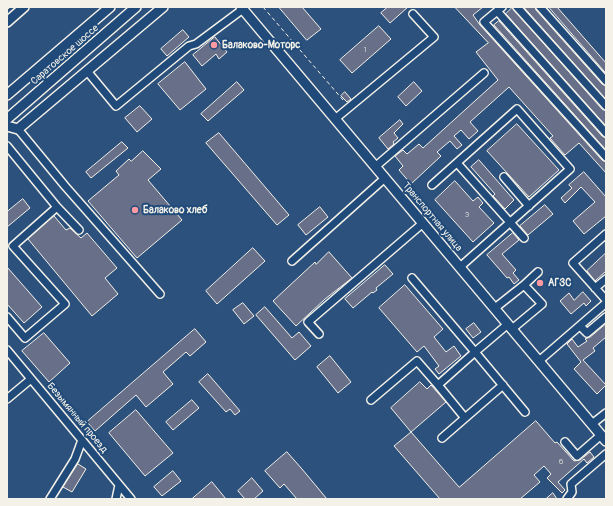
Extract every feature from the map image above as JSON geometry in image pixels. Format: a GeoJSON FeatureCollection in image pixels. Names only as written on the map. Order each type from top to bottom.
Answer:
{"type":"FeatureCollection","features":[{"type":"Feature","properties":{"kind":"main road"},"geometry":{"type":"LineString","coordinates":[[7,22],[24,7]]}},
{"type":"Feature","properties":{"kind":"main road","name":"Саратовское шоссе"},"geometry":{"type":"LineString","coordinates":[[7,95],[110,7]]}},
{"type":"Feature","properties":{"kind":"main road","name":"Саратовское шоссе"},"geometry":{"type":"LineString","coordinates":[[7,119],[136,7]]}},
{"type":"Feature","properties":{"kind":"main road"},"geometry":{"type":"LineString","coordinates":[[7,126],[18,129],[163,7]]}},
{"type":"Feature","properties":{"kind":"main road","name":"Транспортная улица"},"geometry":{"type":"LineString","coordinates":[[242,8],[604,438]]}},
{"type":"Feature","properties":{"kind":"street"},"geometry":{"type":"LineString","coordinates":[[517,7],[606,106]]}},
{"type":"Feature","properties":{"kind":"street"},"geometry":{"type":"LineString","coordinates":[[540,7],[606,81]]}},
{"type":"Feature","properties":{"kind":"street"},"geometry":{"type":"LineString","coordinates":[[87,71],[116,106],[189,46],[196,44],[242,8]]}},
{"type":"Feature","properties":{"kind":"street"},"geometry":{"type":"LineString","coordinates":[[606,133],[499,9],[484,22],[606,157]]}},
{"type":"Feature","properties":{"kind":"street"},"geometry":{"type":"LineString","coordinates":[[335,119],[434,37],[413,14]]}},
{"type":"Feature","properties":{"kind":"street"},"geometry":{"type":"LineString","coordinates":[[375,167],[484,73]]}},
{"type":"Feature","properties":{"kind":"street"},"geometry":{"type":"LineString","coordinates":[[432,184],[517,109],[570,169],[460,267]]}},
{"type":"Feature","properties":{"kind":"street"},"geometry":{"type":"LineString","coordinates":[[18,129],[65,186],[160,294]]}},
{"type":"Feature","properties":{"kind":"street"},"geometry":{"type":"LineString","coordinates":[[7,146],[79,230]]}},
{"type":"Feature","properties":{"kind":"street"},"geometry":{"type":"LineString","coordinates":[[457,163],[524,238]]}},
{"type":"Feature","properties":{"kind":"street"},"geometry":{"type":"LineString","coordinates":[[504,177],[529,206]]}},
{"type":"Feature","properties":{"kind":"street"},"geometry":{"type":"LineString","coordinates":[[292,261],[385,178]]}},
{"type":"Feature","properties":{"kind":"street"},"geometry":{"type":"LineString","coordinates":[[7,317],[25,338],[65,304],[13,246],[57,206]]}},
{"type":"Feature","properties":{"kind":"street"},"geometry":{"type":"LineString","coordinates":[[319,334],[308,322],[423,223]]}},
{"type":"Feature","properties":{"kind":"street"},"geometry":{"type":"LineString","coordinates":[[539,361],[580,326],[606,301],[573,263],[606,234]]}},
{"type":"Feature","properties":{"kind":"street"},"geometry":{"type":"LineString","coordinates":[[495,308],[538,272]]}},
{"type":"Feature","properties":{"kind":"street"},"geometry":{"type":"LineString","coordinates":[[412,278],[525,412]]}},
{"type":"Feature","properties":{"kind":"street"},"geometry":{"type":"LineString","coordinates":[[596,288],[606,279]]}},
{"type":"Feature","properties":{"kind":"street"},"geometry":{"type":"LineString","coordinates":[[438,385],[475,352],[542,304],[524,285]]}},
{"type":"Feature","properties":{"kind":"street"},"geometry":{"type":"LineString","coordinates":[[580,326],[587,333],[606,317]]}},
{"type":"Feature","properties":{"kind":"street","name":"Безымянный проезд"},"geometry":{"type":"LineString","coordinates":[[7,350],[131,499]]}},
{"type":"Feature","properties":{"kind":"street"},"geometry":{"type":"LineString","coordinates":[[371,400],[417,361],[465,418]]}},
{"type":"Feature","properties":{"kind":"street"},"geometry":{"type":"LineString","coordinates":[[7,398],[31,379]]}},
{"type":"Feature","properties":{"kind":"street"},"geometry":{"type":"LineString","coordinates":[[442,438],[503,385]]}},
{"type":"Feature","properties":{"kind":"street"},"geometry":{"type":"LineString","coordinates":[[592,424],[606,413]]}},
{"type":"Feature","properties":{"kind":"street"},"geometry":{"type":"LineString","coordinates":[[565,442],[577,456],[604,438]]}},
{"type":"Feature","properties":{"kind":"street"},"geometry":{"type":"LineString","coordinates":[[50,499],[75,458],[82,440]]}},
{"type":"Feature","properties":{"kind":"street"},"geometry":{"type":"LineString","coordinates":[[567,499],[572,492],[571,484],[606,454]]}},
{"type":"Feature","properties":{"kind":"street"},"geometry":{"type":"LineString","coordinates":[[116,499],[119,485]]}},
{"type":"Feature","properties":{"kind":"path"},"geometry":{"type":"LineString","coordinates":[[7,10],[10,7]]}},
{"type":"Feature","properties":{"kind":"path"},"geometry":{"type":"LineString","coordinates":[[263,7],[343,100]]}},
{"type":"Feature","properties":{"kind":"building"},"geometry":{"type":"Polygon","coordinates":[[[279,7],[302,7],[321,29],[307,40],[279,7]]]}},
{"type":"Feature","properties":{"kind":"building"},"geometry":{"type":"Polygon","coordinates":[[[388,7],[408,7],[390,23],[381,13],[388,7]]]}},
{"type":"Feature","properties":{"kind":"building"},"geometry":{"type":"Polygon","coordinates":[[[455,7],[483,7],[473,15],[480,25],[602,160],[606,162],[606,173],[579,143],[565,155],[550,138],[553,136],[509,87],[470,122],[478,131],[469,139],[461,130],[454,136],[462,145],[457,149],[450,141],[437,152],[441,156],[411,184],[399,170],[403,166],[395,156],[403,150],[407,154],[419,144],[423,148],[498,80],[476,52],[488,43],[455,7]]]}},
{"type":"Feature","properties":{"kind":"building"},"geometry":{"type":"Polygon","coordinates":[[[524,7],[535,7],[536,10],[602,84],[606,86],[606,99],[524,7]]]}},
{"type":"Feature","properties":{"kind":"building"},"geometry":{"type":"Polygon","coordinates":[[[549,7],[557,7],[606,63],[606,73],[549,7]]]}},
{"type":"Feature","properties":{"kind":"building"},"geometry":{"type":"Polygon","coordinates":[[[512,8],[602,109],[606,111],[606,126],[506,14],[512,8]]]}},
{"type":"Feature","properties":{"kind":"building"},"geometry":{"type":"Polygon","coordinates":[[[499,21],[602,136],[606,138],[606,150],[494,25],[499,21]]]}},
{"type":"Feature","properties":{"kind":"building"},"geometry":{"type":"Polygon","coordinates":[[[379,26],[391,39],[352,73],[340,60],[379,26]]]}},
{"type":"Feature","properties":{"kind":"building"},"geometry":{"type":"Polygon","coordinates":[[[183,30],[189,37],[167,56],[161,49],[183,30]]]}},
{"type":"Feature","properties":{"kind":"building","name":"Балаково-Моторс"},"geometry":{"type":"Polygon","coordinates":[[[215,37],[227,52],[219,59],[216,54],[202,66],[193,55],[215,37]]]}},
{"type":"Feature","properties":{"kind":"building"},"geometry":{"type":"Polygon","coordinates":[[[185,62],[206,89],[180,110],[158,84],[185,62]]]}},
{"type":"Feature","properties":{"kind":"building"},"geometry":{"type":"Polygon","coordinates":[[[237,82],[244,90],[208,121],[201,114],[237,82]]]}},
{"type":"Feature","properties":{"kind":"building"},"geometry":{"type":"Polygon","coordinates":[[[414,82],[422,91],[406,106],[398,97],[414,82]]]}},
{"type":"Feature","properties":{"kind":"building"},"geometry":{"type":"Polygon","coordinates":[[[345,92],[351,99],[347,102],[341,96],[345,92]]]}},
{"type":"Feature","properties":{"kind":"building"},"geometry":{"type":"Polygon","coordinates":[[[140,106],[152,119],[137,132],[125,118],[140,106]]]}},
{"type":"Feature","properties":{"kind":"building"},"geometry":{"type":"Polygon","coordinates":[[[400,120],[403,124],[394,133],[398,138],[388,149],[379,138],[400,120]]]}},
{"type":"Feature","properties":{"kind":"building"},"geometry":{"type":"Polygon","coordinates":[[[517,124],[559,170],[529,197],[487,151],[517,124]]]}},
{"type":"Feature","properties":{"kind":"building"},"geometry":{"type":"Polygon","coordinates":[[[219,133],[289,215],[277,225],[206,143],[219,133]]]}},
{"type":"Feature","properties":{"kind":"building"},"geometry":{"type":"Polygon","coordinates":[[[122,142],[128,148],[91,178],[86,172],[122,142]]]}},
{"type":"Feature","properties":{"kind":"building","name":"Балаково хлеб"},"geometry":{"type":"Polygon","coordinates":[[[143,151],[161,169],[148,180],[182,220],[137,258],[88,201],[119,175],[116,171],[129,159],[131,161],[143,151]]]}},
{"type":"Feature","properties":{"kind":"building"},"geometry":{"type":"Polygon","coordinates":[[[479,160],[514,200],[505,209],[493,196],[495,194],[471,167],[479,160]]]}},
{"type":"Feature","properties":{"kind":"building"},"geometry":{"type":"Polygon","coordinates":[[[584,172],[606,197],[606,216],[584,234],[573,221],[595,202],[581,187],[565,203],[561,198],[572,188],[569,185],[584,172]]]}},
{"type":"Feature","properties":{"kind":"building"},"geometry":{"type":"Polygon","coordinates":[[[455,181],[473,201],[478,197],[483,203],[479,207],[494,223],[473,242],[435,200],[455,181]]]}},
{"type":"Feature","properties":{"kind":"building"},"geometry":{"type":"Polygon","coordinates":[[[23,199],[30,208],[7,227],[7,212],[23,199]]]}},
{"type":"Feature","properties":{"kind":"building"},"geometry":{"type":"Polygon","coordinates":[[[545,205],[553,214],[528,235],[520,226],[545,205]]]}},
{"type":"Feature","properties":{"kind":"building"},"geometry":{"type":"Polygon","coordinates":[[[320,207],[328,217],[306,235],[298,225],[320,207]]]}},
{"type":"Feature","properties":{"kind":"building"},"geometry":{"type":"Polygon","coordinates":[[[54,216],[66,230],[70,228],[81,238],[87,233],[117,268],[105,278],[118,294],[92,316],[28,239],[54,216]]]}},
{"type":"Feature","properties":{"kind":"building"},"geometry":{"type":"Polygon","coordinates":[[[513,233],[519,240],[502,254],[516,270],[513,273],[519,280],[514,284],[487,255],[513,233]]]}},
{"type":"Feature","properties":{"kind":"building"},"geometry":{"type":"Polygon","coordinates":[[[253,248],[265,261],[217,304],[206,291],[253,248]]]}},
{"type":"Feature","properties":{"kind":"building"},"geometry":{"type":"Polygon","coordinates":[[[329,252],[352,278],[325,299],[296,326],[273,301],[315,262],[316,264],[329,252]]]}},
{"type":"Feature","properties":{"kind":"building"},"geometry":{"type":"Polygon","coordinates":[[[606,253],[606,271],[595,281],[587,271],[606,253]]]}},
{"type":"Feature","properties":{"kind":"building"},"geometry":{"type":"Polygon","coordinates":[[[385,265],[393,274],[376,288],[377,290],[373,293],[372,292],[353,308],[345,299],[385,265]]]}},
{"type":"Feature","properties":{"kind":"building"},"geometry":{"type":"Polygon","coordinates":[[[7,267],[42,307],[24,323],[7,304],[7,267]]]}},
{"type":"Feature","properties":{"kind":"building"},"geometry":{"type":"Polygon","coordinates":[[[405,285],[443,329],[434,337],[446,352],[454,346],[461,356],[439,374],[435,369],[439,366],[424,346],[417,352],[379,308],[405,285]]]}},
{"type":"Feature","properties":{"kind":"building"},"geometry":{"type":"Polygon","coordinates":[[[583,292],[591,301],[586,306],[584,303],[571,314],[560,301],[569,293],[574,300],[583,292]]]}},
{"type":"Feature","properties":{"kind":"building"},"geometry":{"type":"Polygon","coordinates":[[[243,303],[254,316],[244,324],[233,310],[243,303]]]}},
{"type":"Feature","properties":{"kind":"building"},"geometry":{"type":"Polygon","coordinates":[[[265,307],[292,338],[299,332],[311,346],[295,360],[256,315],[265,307]]]}},
{"type":"Feature","properties":{"kind":"building"},"geometry":{"type":"Polygon","coordinates":[[[474,323],[481,332],[473,338],[466,329],[474,323]]]}},
{"type":"Feature","properties":{"kind":"building"},"geometry":{"type":"Polygon","coordinates":[[[606,324],[606,337],[593,348],[595,351],[583,360],[606,385],[597,394],[574,369],[581,362],[567,344],[572,339],[578,347],[587,341],[585,339],[590,337],[606,324]]]}},
{"type":"Feature","properties":{"kind":"building"},"geometry":{"type":"Polygon","coordinates":[[[195,329],[206,342],[190,356],[186,352],[163,372],[173,384],[146,407],[136,395],[95,431],[87,422],[195,329]]]}},
{"type":"Feature","properties":{"kind":"building"},"geometry":{"type":"Polygon","coordinates":[[[44,333],[70,363],[49,382],[22,351],[44,333]]]}},
{"type":"Feature","properties":{"kind":"building"},"geometry":{"type":"Polygon","coordinates":[[[330,356],[351,382],[338,393],[317,367],[330,356]]]}},
{"type":"Feature","properties":{"kind":"building"},"geometry":{"type":"Polygon","coordinates":[[[208,374],[240,411],[235,415],[230,409],[226,412],[199,382],[208,374]]]}},
{"type":"Feature","properties":{"kind":"building"},"geometry":{"type":"Polygon","coordinates":[[[420,382],[427,389],[431,385],[446,402],[411,432],[391,408],[420,382]]]}},
{"type":"Feature","properties":{"kind":"building"},"geometry":{"type":"Polygon","coordinates":[[[192,400],[199,408],[173,430],[166,422],[192,400]]]}},
{"type":"Feature","properties":{"kind":"building"},"geometry":{"type":"Polygon","coordinates":[[[136,410],[173,453],[145,476],[109,433],[136,410]]]}},
{"type":"Feature","properties":{"kind":"building"},"geometry":{"type":"Polygon","coordinates":[[[536,421],[555,443],[557,442],[574,461],[580,460],[590,452],[594,457],[587,463],[584,459],[558,482],[565,490],[562,493],[547,478],[551,474],[544,466],[534,475],[540,482],[520,499],[440,499],[394,446],[411,432],[459,487],[536,421]]]}},
{"type":"Feature","properties":{"kind":"building"},"geometry":{"type":"Polygon","coordinates":[[[287,452],[327,499],[297,499],[284,484],[280,488],[265,471],[287,452]]]}},
{"type":"Feature","properties":{"kind":"building"},"geometry":{"type":"Polygon","coordinates":[[[78,464],[86,469],[72,492],[63,487],[78,464]]]}},
{"type":"Feature","properties":{"kind":"building"},"geometry":{"type":"Polygon","coordinates":[[[173,471],[181,481],[162,496],[154,487],[173,471]]]}},
{"type":"Feature","properties":{"kind":"building"},"geometry":{"type":"Polygon","coordinates":[[[252,478],[263,491],[254,499],[245,499],[238,491],[252,478]]]}},
{"type":"Feature","properties":{"kind":"building"},"geometry":{"type":"Polygon","coordinates":[[[212,482],[226,499],[192,499],[212,482]]]}},
{"type":"Feature","properties":{"kind":"building"},"geometry":{"type":"Polygon","coordinates":[[[553,493],[557,499],[546,499],[553,493]]]}},
{"type":"Feature","properties":{"kind":"place","name":"Балаково-Моторс"},"geometry":{"type":"Point","coordinates":[214,45]}},
{"type":"Feature","properties":{"kind":"place","name":"Балаково хлеб"},"geometry":{"type":"Point","coordinates":[135,210]}},
{"type":"Feature","properties":{"kind":"place","name":"АГЗС"},"geometry":{"type":"Point","coordinates":[540,283]}}]}
